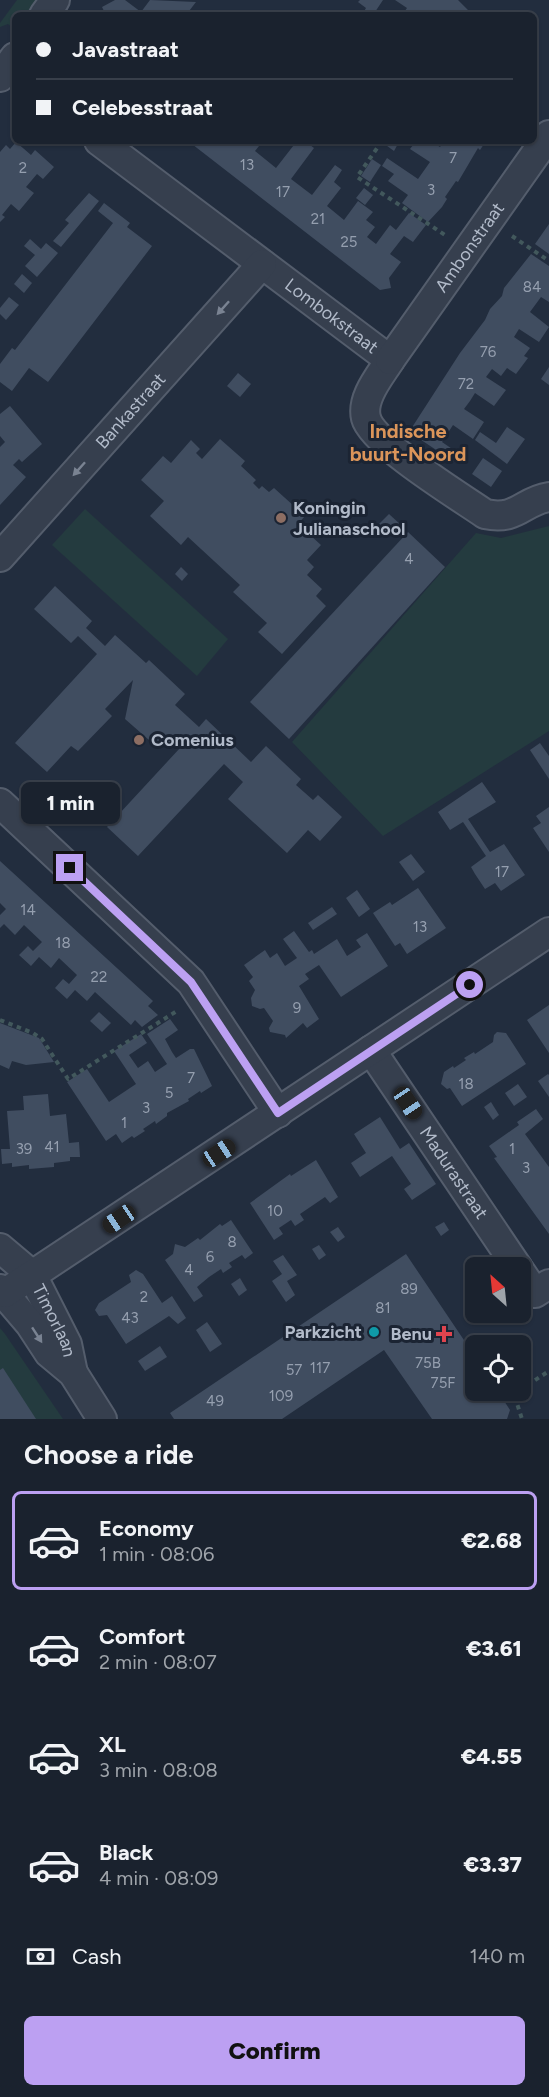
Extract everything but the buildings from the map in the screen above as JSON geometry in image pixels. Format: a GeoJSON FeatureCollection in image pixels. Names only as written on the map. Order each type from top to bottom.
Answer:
{"type":"FeatureCollection","features":[{"type":"Feature","properties":{"kind":"street","name":"Ambonstraat"},"geometry":{"type":"LineString","coordinates":[[390,360],[549,135]]}},
{"type":"Feature","properties":{"kind":"street","name":"Lombokstraat"},"geometry":{"type":"LineString","coordinates":[[103,144],[390,360],[366,399],[366,419],[383,442],[485,514],[502,518],[539,499],[549,497]]}},
{"type":"Feature","properties":{"kind":"street","name":"Bankastraat"},"geometry":{"type":"LineString","coordinates":[[0,556],[262,264]]}},
{"type":"Feature","properties":{"kind":"street"},"geometry":{"type":"LineString","coordinates":[[0,803],[191,982],[278,1113]]}},
{"type":"Feature","properties":{"kind":"street"},"geometry":{"type":"LineString","coordinates":[[2,1291],[32,1275],[549,932]]}},
{"type":"Feature","properties":{"kind":"street","name":"Madurastraat"},"geometry":{"type":"LineString","coordinates":[[371,1050],[511,1257]]}},
{"type":"Feature","properties":{"kind":"street","name":"Timorlaan"},"geometry":{"type":"LineString","coordinates":[[0,1248],[32,1275],[67,1344],[73,1373]]}},
{"type":"Feature","properties":{"kind":"street","name":"Timorlaan"},"geometry":{"type":"LineString","coordinates":[[2,1291],[30,1324],[49,1353],[73,1373],[102,1419]]}},
{"type":"Feature","properties":{"kind":"path"},"geometry":{"type":"LineString","coordinates":[[380,144],[357,177],[468,250]]}},
{"type":"Feature","properties":{"kind":"path"},"geometry":{"type":"LineString","coordinates":[[489,220],[549,261]]}},
{"type":"Feature","properties":{"kind":"path"},"geometry":{"type":"LineString","coordinates":[[0,1020],[33,1033],[42,1040],[68,1079],[201,997]]}},
{"type":"Feature","properties":{"kind":"path"},"geometry":{"type":"LineString","coordinates":[[531,1383],[549,1371]]}},
{"type":"Feature","properties":{"kind":"path"},"geometry":{"type":"LineString","coordinates":[[516,1401],[522,1419]]}},
{"type":"Feature","properties":{"kind":"green space"},"geometry":{"type":"Polygon","coordinates":[[[17,0],[44,0],[36,12],[12,12],[12,27],[8,24],[0,27],[0,23],[17,0]]]}},
{"type":"Feature","properties":{"kind":"green space"},"geometry":{"type":"Polygon","coordinates":[[[85,509],[228,639],[197,676],[52,545],[85,509]]]}},
{"type":"Feature","properties":{"kind":"green space"},"geometry":{"type":"Polygon","coordinates":[[[549,526],[549,731],[383,836],[292,742],[476,533],[501,538],[549,526]]]}},
{"type":"Feature","properties":{"kind":"green space"},"geometry":{"type":"Polygon","coordinates":[[[0,1328],[5,1334],[63,1419],[0,1419],[0,1328]]]}},
{"type":"Feature","properties":{"kind":"place","name":"Koningin Julianaschool"},"geometry":{"type":"Point","coordinates":[281,518]}},
{"type":"Feature","properties":{"kind":"place","name":"Comenius"},"geometry":{"type":"Point","coordinates":[139,740]}},
{"type":"Feature","properties":{"kind":"place","name":"Parkzicht"},"geometry":{"type":"Point","coordinates":[374,1332]}},
{"type":"Feature","properties":{"kind":"place","name":"Benu"},"geometry":{"type":"Point","coordinates":[444,1334]}},
{"type":"Feature","properties":{"kind":"district","name":"Indische buurt-Noord"},"geometry":{"type":"Point","coordinates":[408,442]}},
{"type":"Feature","properties":{"kind":"route"},"geometry":{"type":"LineString","coordinates":[[70,868],[191,982],[278,1113],[470,985]]}}]}
